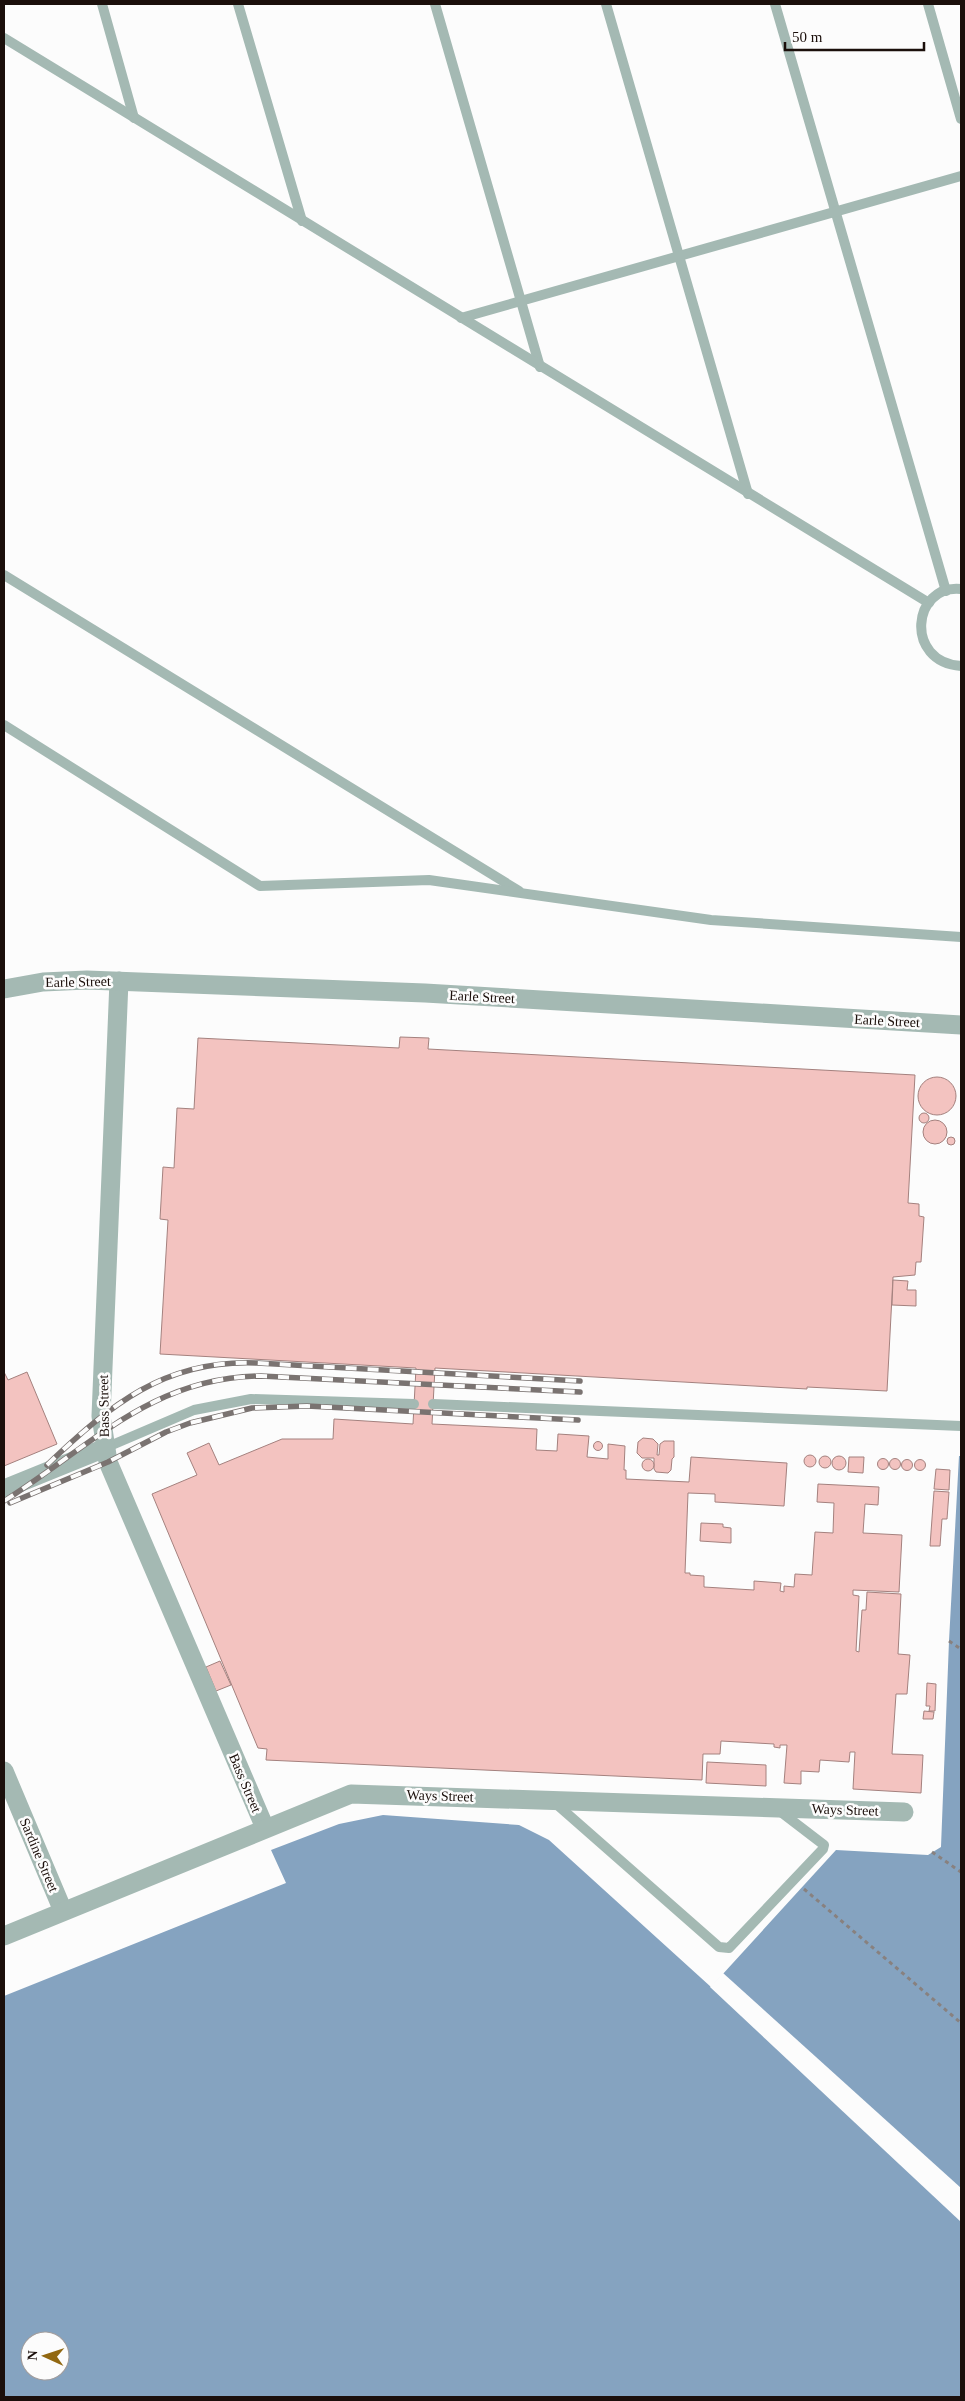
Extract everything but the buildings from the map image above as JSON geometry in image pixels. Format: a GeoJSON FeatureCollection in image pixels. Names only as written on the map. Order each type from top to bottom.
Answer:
{"type":"FeatureCollection","features":[{"type":"Feature","properties":{"kind":"street","name":"Earle Street"},"geometry":{"type":"LineString","coordinates":[[4,989],[43,982],[86,980],[425,993],[961,1025]]}},
{"type":"Feature","properties":{"kind":"street","name":"Bass Street"},"geometry":{"type":"LineString","coordinates":[[119,982],[101,1416],[105,1448],[120,1494],[265,1828]]}},
{"type":"Feature","properties":{"kind":"street"},"geometry":{"type":"LineString","coordinates":[[4,1489],[105,1448]]}},
{"type":"Feature","properties":{"kind":"street","name":"Sardine Street"},"geometry":{"type":"LineString","coordinates":[[4,1771],[63,1911]]}},
{"type":"Feature","properties":{"kind":"street","name":"Ways Street"},"geometry":{"type":"LineString","coordinates":[[4,1936],[350,1794],[904,1812]]}},
{"type":"Feature","properties":{"kind":"lane"},"geometry":{"type":"LineString","coordinates":[[102,4],[134,118]]}},
{"type":"Feature","properties":{"kind":"lane"},"geometry":{"type":"LineString","coordinates":[[238,4],[302,221]]}},
{"type":"Feature","properties":{"kind":"lane"},"geometry":{"type":"LineString","coordinates":[[435,4],[540,367]]}},
{"type":"Feature","properties":{"kind":"lane"},"geometry":{"type":"LineString","coordinates":[[606,4],[748,494]]}},
{"type":"Feature","properties":{"kind":"lane"},"geometry":{"type":"LineString","coordinates":[[775,4],[946,591]]}},
{"type":"Feature","properties":{"kind":"lane"},"geometry":{"type":"LineString","coordinates":[[928,4],[961,119]]}},
{"type":"Feature","properties":{"kind":"lane"},"geometry":{"type":"LineString","coordinates":[[4,38],[929,603]]}},
{"type":"Feature","properties":{"kind":"lane"},"geometry":{"type":"LineString","coordinates":[[461,318],[961,176]]}},
{"type":"Feature","properties":{"kind":"lane"},"geometry":{"type":"LineString","coordinates":[[4,575],[522,893]]}},
{"type":"Feature","properties":{"kind":"lane"},"geometry":{"type":"LineString","coordinates":[[961,589],[946,591],[929,603],[920,624],[925,645],[940,661],[950,665],[961,666]]}},
{"type":"Feature","properties":{"kind":"lane"},"geometry":{"type":"LineString","coordinates":[[4,725],[260,886],[429,880],[711,920],[961,937]]}},
{"type":"Feature","properties":{"kind":"lane"},"geometry":{"type":"LineString","coordinates":[[105,1448],[194,1410],[252,1399],[414,1404]]}},
{"type":"Feature","properties":{"kind":"lane"},"geometry":{"type":"LineString","coordinates":[[433,1404],[961,1426]]}},
{"type":"Feature","properties":{"kind":"lane"},"geometry":{"type":"LineString","coordinates":[[552,1800],[719,1947],[728,1948],[823,1849],[824,1845],[775,1807]]}},
{"type":"Feature","properties":{"kind":"path"},"geometry":{"type":"LineString","coordinates":[[949,1641],[961,1649]]}},
{"type":"Feature","properties":{"kind":"path"},"geometry":{"type":"LineString","coordinates":[[932,1852],[961,1872]]}},
{"type":"Feature","properties":{"kind":"path"},"geometry":{"type":"LineString","coordinates":[[802,1888],[961,2023]]}},
{"type":"Feature","properties":{"kind":"water"},"geometry":{"type":"Polygon","coordinates":[[[959,1456],[961,1456],[961,2397],[4,2397],[4,1996],[286,1883],[271,1850],[339,1824],[383,1815],[519,1825],[549,1840],[711,1987],[836,1850],[928,1855],[941,1847],[949,1641],[959,1456]]]}},
{"type":"Feature","properties":{"kind":"pier"},"geometry":{"type":"Polygon","coordinates":[[[723,1973],[961,2188],[961,2222],[710,1987],[723,1973]]]}},
{"type":"Feature","properties":{"kind":"railway"},"geometry":{"type":"LineString","coordinates":[[47,1465],[93,1423],[141,1390],[167,1378],[194,1369],[224,1364],[257,1363],[580,1381]]}},
{"type":"Feature","properties":{"kind":"railway"},"geometry":{"type":"LineString","coordinates":[[4,1501],[94,1438],[154,1402],[187,1388],[222,1379],[261,1376],[580,1392]]}},
{"type":"Feature","properties":{"kind":"railway"},"geometry":{"type":"LineString","coordinates":[[10,1503],[108,1462],[166,1432],[190,1423],[252,1408],[307,1406],[578,1420]]}}]}
